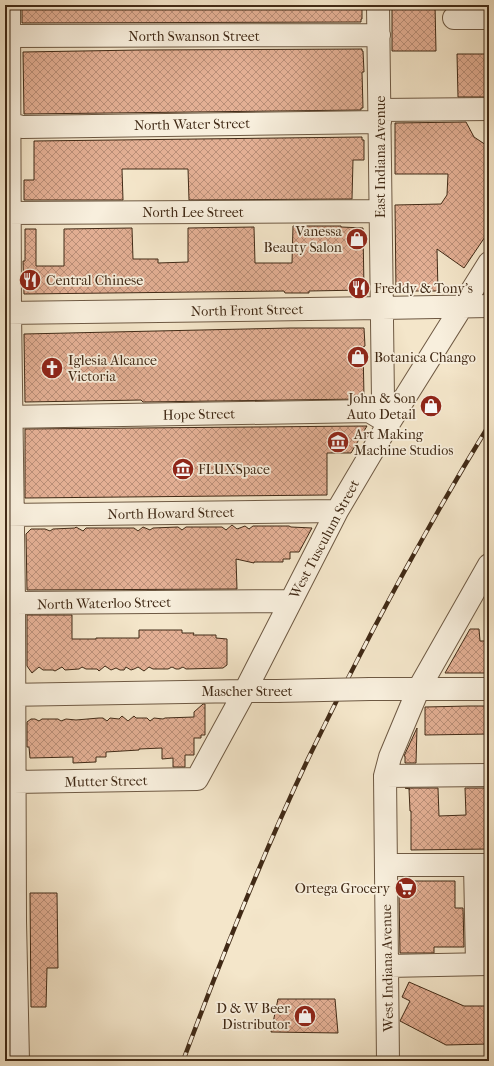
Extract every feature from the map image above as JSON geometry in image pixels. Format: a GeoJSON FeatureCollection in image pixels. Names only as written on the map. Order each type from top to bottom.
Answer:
{"type":"FeatureCollection","features":[{"type":"Feature","properties":{"kind":"street"},"geometry":{"type":"LineString","coordinates":[[9,5],[7,123],[8,417],[9,515],[14,603],[9,695],[14,782],[10,869],[10,921],[11,1022],[18,1061]]}},
{"type":"Feature","properties":{"kind":"street","name":"East Indiana Avenue"},"geometry":{"type":"LineString","coordinates":[[378,5],[382,308]]}},
{"type":"Feature","properties":{"kind":"street"},"geometry":{"type":"LineString","coordinates":[[454,18],[489,18]]}},
{"type":"Feature","properties":{"kind":"street","name":"North Swanson Street"},"geometry":{"type":"LineString","coordinates":[[9,36],[379,35]]}},
{"type":"Feature","properties":{"kind":"street","name":"North Water Street"},"geometry":{"type":"LineString","coordinates":[[7,123],[22,127],[380,116],[489,109]]}},
{"type":"Feature","properties":{"kind":"street","name":"North Lee Street"},"geometry":{"type":"LineString","coordinates":[[8,213],[380,211]]}},
{"type":"Feature","properties":{"kind":"street","name":"West Tusculum Street"},"geometry":{"type":"LineString","coordinates":[[197,779],[245,691],[337,511],[389,422],[489,263]]}},
{"type":"Feature","properties":{"kind":"street","name":"North Front Street"},"geometry":{"type":"LineString","coordinates":[[8,313],[489,306]]}},
{"type":"Feature","properties":{"kind":"street"},"geometry":{"type":"LineString","coordinates":[[382,308],[383,400],[389,422]]}},
{"type":"Feature","properties":{"kind":"street","name":"Hope Street"},"geometry":{"type":"LineString","coordinates":[[8,417],[369,411],[389,422]]}},
{"type":"Feature","properties":{"kind":"street","name":"North Howard Street"},"geometry":{"type":"LineString","coordinates":[[9,515],[337,511]]}},
{"type":"Feature","properties":{"kind":"street","name":"West Indiana Avenue"},"geometry":{"type":"LineString","coordinates":[[388,1061],[385,776],[390,757],[418,690],[479,597],[489,565]]}},
{"type":"Feature","properties":{"kind":"street","name":"North Waterloo Street"},"geometry":{"type":"LineString","coordinates":[[14,603],[291,601]]}},
{"type":"Feature","properties":{"kind":"street","name":"Mascher Street"},"geometry":{"type":"LineString","coordinates":[[9,695],[370,689],[489,689]]}},
{"type":"Feature","properties":{"kind":"street"},"geometry":{"type":"LineString","coordinates":[[385,776],[489,775]]}},
{"type":"Feature","properties":{"kind":"street","name":"Mutter Street"},"geometry":{"type":"LineString","coordinates":[[14,782],[197,779]]}},
{"type":"Feature","properties":{"kind":"street"},"geometry":{"type":"LineString","coordinates":[[386,865],[482,865],[483,964],[387,966]]}},
{"type":"Feature","properties":{"kind":"building"},"geometry":{"type":"Polygon","coordinates":[[[22,5],[362,5],[362,19],[361,22],[22,23],[22,5]]]}},
{"type":"Feature","properties":{"kind":"building"},"geometry":{"type":"Polygon","coordinates":[[[392,5],[435,5],[436,51],[392,51],[392,5]]]}},
{"type":"Feature","properties":{"kind":"building"},"geometry":{"type":"Polygon","coordinates":[[[362,49],[364,72],[362,72],[363,108],[361,108],[361,110],[24,114],[23,52],[362,49]]]}},
{"type":"Feature","properties":{"kind":"building"},"geometry":{"type":"Polygon","coordinates":[[[457,54],[489,54],[489,97],[458,97],[457,54]]]}},
{"type":"Feature","properties":{"kind":"building"},"geometry":{"type":"Polygon","coordinates":[[[466,122],[474,137],[489,147],[489,231],[464,268],[437,249],[438,291],[396,291],[395,205],[441,204],[447,195],[448,174],[395,174],[395,123],[466,122]]]}},
{"type":"Feature","properties":{"kind":"building"},"geometry":{"type":"Polygon","coordinates":[[[362,137],[362,140],[364,140],[364,160],[353,160],[352,199],[189,200],[188,169],[122,169],[123,200],[24,200],[24,180],[34,180],[34,141],[362,137]]]}},
{"type":"Feature","properties":{"kind":"building"},"geometry":{"type":"Polygon","coordinates":[[[293,226],[341,226],[363,228],[364,290],[309,291],[309,293],[285,293],[284,291],[24,294],[23,261],[25,261],[25,229],[36,229],[36,266],[64,266],[64,229],[132,228],[133,259],[158,259],[158,263],[188,262],[188,228],[254,227],[255,263],[292,263],[293,226]]]}},
{"type":"Feature","properties":{"kind":"building"},"geometry":{"type":"Polygon","coordinates":[[[290,328],[364,328],[364,397],[362,399],[25,402],[24,334],[290,328]]]}},
{"type":"Feature","properties":{"kind":"building"},"geometry":{"type":"Polygon","coordinates":[[[367,426],[351,453],[327,453],[327,495],[25,498],[25,429],[367,426]]]}},
{"type":"Feature","properties":{"kind":"building"},"geometry":{"type":"Polygon","coordinates":[[[232,525],[237,529],[245,526],[249,529],[253,526],[289,526],[312,528],[299,552],[290,552],[290,559],[283,559],[283,562],[254,563],[236,559],[237,589],[27,590],[26,534],[31,529],[45,529],[50,531],[53,529],[76,527],[83,531],[86,528],[134,528],[138,531],[143,527],[150,530],[153,528],[178,527],[182,530],[186,527],[222,527],[226,530],[232,525]]]}},
{"type":"Feature","properties":{"kind":"building"},"geometry":{"type":"Polygon","coordinates":[[[27,615],[72,615],[72,639],[139,638],[139,630],[182,630],[182,633],[194,633],[193,635],[216,635],[216,638],[227,639],[227,665],[223,668],[186,669],[183,667],[179,669],[172,667],[168,669],[153,669],[149,667],[144,671],[138,667],[131,670],[126,667],[124,670],[116,668],[111,670],[105,666],[99,671],[97,669],[86,669],[82,667],[79,669],[65,670],[62,667],[55,671],[43,670],[39,667],[32,673],[27,666],[27,615]]]}},
{"type":"Feature","properties":{"kind":"building"},"geometry":{"type":"Polygon","coordinates":[[[470,629],[479,629],[480,641],[487,641],[489,673],[445,673],[470,629]]]}},
{"type":"Feature","properties":{"kind":"building"},"geometry":{"type":"Polygon","coordinates":[[[205,704],[205,735],[201,735],[201,738],[194,738],[194,755],[185,755],[185,767],[173,767],[173,758],[162,759],[162,748],[106,752],[106,757],[96,757],[96,762],[73,763],[73,757],[30,758],[29,747],[27,747],[27,722],[31,719],[39,721],[42,719],[58,719],[61,721],[66,719],[76,720],[103,718],[107,721],[110,718],[119,719],[122,716],[128,721],[134,716],[136,718],[147,718],[150,721],[154,718],[163,719],[194,717],[194,712],[205,704]]]}},
{"type":"Feature","properties":{"kind":"building"},"geometry":{"type":"Polygon","coordinates":[[[489,706],[489,734],[425,735],[425,707],[489,706]]]}},
{"type":"Feature","properties":{"kind":"building"},"geometry":{"type":"Polygon","coordinates":[[[417,728],[416,763],[405,763],[404,756],[417,728]]]}},
{"type":"Feature","properties":{"kind":"building"},"geometry":{"type":"Polygon","coordinates":[[[405,788],[438,788],[439,816],[466,815],[465,788],[489,788],[489,849],[411,850],[410,789],[405,788]]]}},
{"type":"Feature","properties":{"kind":"building"},"geometry":{"type":"Polygon","coordinates":[[[400,881],[455,881],[455,908],[463,908],[464,947],[434,947],[434,953],[400,953],[400,881]]]}},
{"type":"Feature","properties":{"kind":"building"},"geometry":{"type":"Polygon","coordinates":[[[30,893],[57,893],[58,968],[47,968],[46,1007],[31,1007],[30,893]]]}},
{"type":"Feature","properties":{"kind":"building"},"geometry":{"type":"Polygon","coordinates":[[[409,982],[464,1006],[489,1006],[489,1044],[446,1045],[400,1021],[410,1001],[402,997],[409,982]]]}},
{"type":"Feature","properties":{"kind":"building","name":"D & W Beer Distributor"},"geometry":{"type":"Polygon","coordinates":[[[278,999],[335,999],[338,1033],[271,1032],[278,999]]]}},
{"type":"Feature","properties":{"kind":"railway"},"geometry":{"type":"LineString","coordinates":[[183,1061],[242,909],[308,759],[394,590],[489,425]]}},
{"type":"Feature","properties":{"kind":"place","name":"Vanessa Beauty Salon"},"geometry":{"type":"Point","coordinates":[357,239]}},
{"type":"Feature","properties":{"kind":"place","name":"Central Chinese"},"geometry":{"type":"Point","coordinates":[30,280]}},
{"type":"Feature","properties":{"kind":"place","name":"Freddy & Tony's"},"geometry":{"type":"Point","coordinates":[359,288]}},
{"type":"Feature","properties":{"kind":"place","name":"Botanica Chango"},"geometry":{"type":"Point","coordinates":[358,357]}},
{"type":"Feature","properties":{"kind":"place","name":"Iglesia Alcance Victoria"},"geometry":{"type":"Point","coordinates":[52,368]}},
{"type":"Feature","properties":{"kind":"place","name":"John & Son Auto Detail"},"geometry":{"type":"Point","coordinates":[431,406]}},
{"type":"Feature","properties":{"kind":"place","name":"Art Making Machine Studios"},"geometry":{"type":"Point","coordinates":[338,442]}},
{"type":"Feature","properties":{"kind":"place","name":"FLUXSpace"},"geometry":{"type":"Point","coordinates":[183,469]}},
{"type":"Feature","properties":{"kind":"place","name":"Ortega Grocery"},"geometry":{"type":"Point","coordinates":[406,888]}},
{"type":"Feature","properties":{"kind":"place","name":"D & W Beer Distributor"},"geometry":{"type":"Point","coordinates":[305,1016]}}]}
